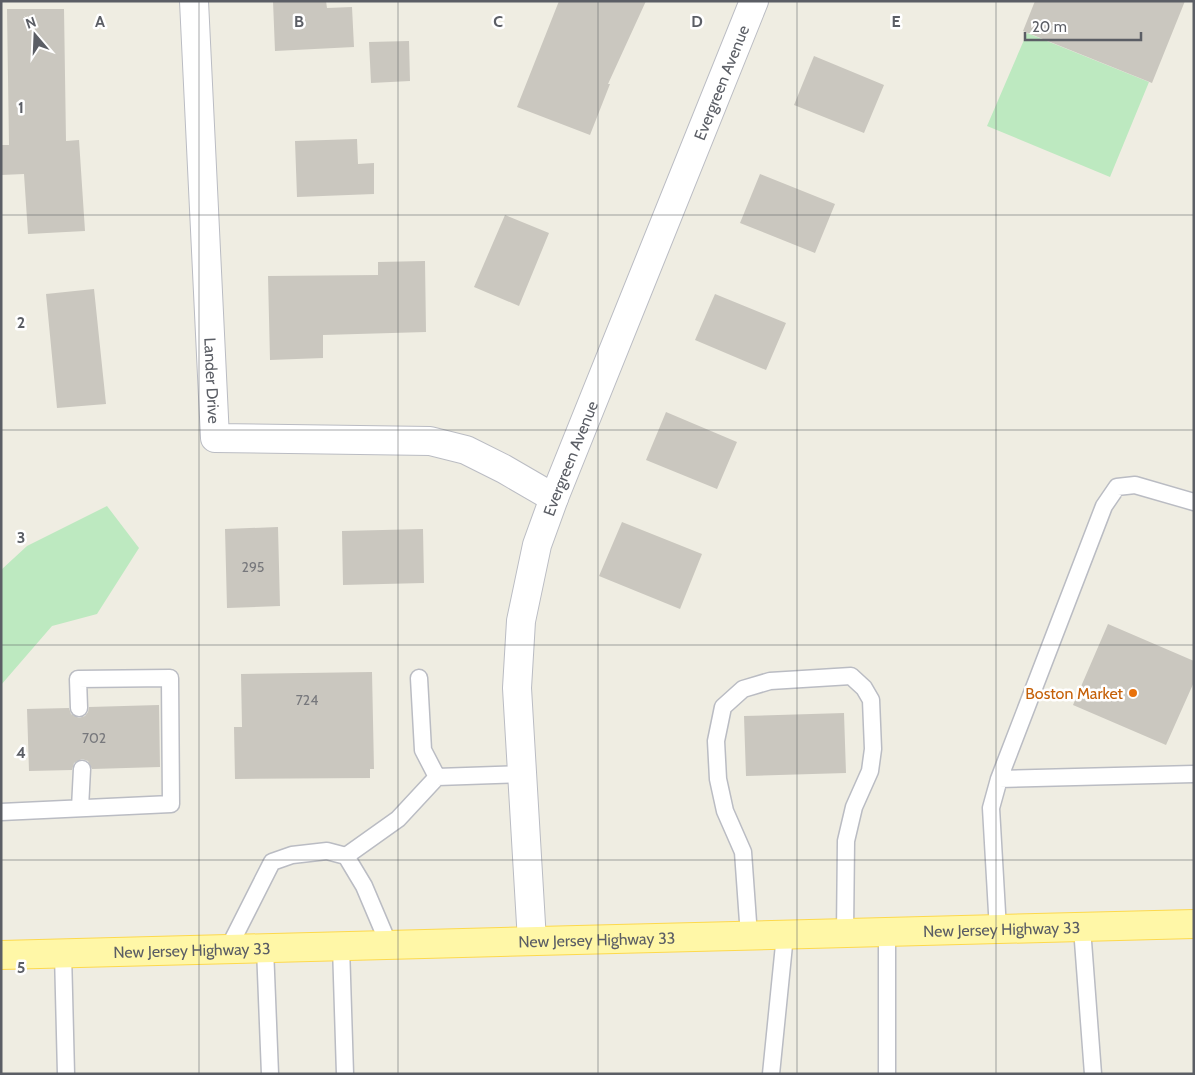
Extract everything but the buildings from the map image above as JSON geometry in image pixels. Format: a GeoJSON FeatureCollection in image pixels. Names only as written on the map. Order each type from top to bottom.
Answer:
{"type":"FeatureCollection","features":[{"type":"Feature","properties":{"kind":"main road","name":"New Jersey Highway 33"},"geometry":{"type":"LineString","coordinates":[[1,955],[1194,924]]}},
{"type":"Feature","properties":{"kind":"street","name":"Lander Drive"},"geometry":{"type":"LineString","coordinates":[[194,1],[215,438],[430,441],[466,450],[504,469],[554,498]]}},
{"type":"Feature","properties":{"kind":"street","name":"Evergreen Avenue"},"geometry":{"type":"LineString","coordinates":[[532,941],[517,688],[521,621],[537,545],[554,498],[754,1]]}},
{"type":"Feature","properties":{"kind":"lane"},"geometry":{"type":"LineString","coordinates":[[998,930],[991,808],[999,779],[1104,506],[1117,487],[1135,485],[1194,502]]}},
{"type":"Feature","properties":{"kind":"lane"},"geometry":{"type":"LineString","coordinates":[[749,936],[742,852],[725,811],[718,780],[716,741],[724,707],[742,689],[770,681],[851,676],[864,688],[871,700],[873,749],[870,771],[854,807],[846,841],[846,934]]}},
{"type":"Feature","properties":{"kind":"lane"},"geometry":{"type":"LineString","coordinates":[[1,812],[171,804],[170,678],[78,679],[79,708]]}},
{"type":"Feature","properties":{"kind":"lane"},"geometry":{"type":"LineString","coordinates":[[419,678],[423,750],[437,777]]}},
{"type":"Feature","properties":{"kind":"lane"},"geometry":{"type":"LineString","coordinates":[[80,808],[82,770]]}},
{"type":"Feature","properties":{"kind":"lane"},"geometry":{"type":"LineString","coordinates":[[346,856],[398,819],[437,777],[522,774]]}},
{"type":"Feature","properties":{"kind":"lane"},"geometry":{"type":"LineString","coordinates":[[999,779],[1194,774]]}},
{"type":"Feature","properties":{"kind":"lane"},"geometry":{"type":"LineString","coordinates":[[228,949],[272,862],[292,854],[327,852],[346,856],[364,886],[389,945]]}},
{"type":"Feature","properties":{"kind":"lane"},"geometry":{"type":"LineString","coordinates":[[1082,928],[1092,1074]]}},
{"type":"Feature","properties":{"kind":"lane"},"geometry":{"type":"LineString","coordinates":[[887,932],[887,1074]]}},
{"type":"Feature","properties":{"kind":"lane"},"geometry":{"type":"LineString","coordinates":[[771,1074],[785,935]]}},
{"type":"Feature","properties":{"kind":"lane"},"geometry":{"type":"LineString","coordinates":[[341,946],[345,1074]]}},
{"type":"Feature","properties":{"kind":"lane"},"geometry":{"type":"LineString","coordinates":[[265,948],[270,1074]]}},
{"type":"Feature","properties":{"kind":"lane"},"geometry":{"type":"LineString","coordinates":[[63,953],[66,1074]]}},
{"type":"Feature","properties":{"kind":"green space"},"geometry":{"type":"Polygon","coordinates":[[[1027,33],[1149,82],[1110,177],[987,126],[1027,33]]]}},
{"type":"Feature","properties":{"kind":"green space"},"geometry":{"type":"Polygon","coordinates":[[[107,506],[139,548],[97,614],[52,626],[1,685],[1,570],[27,546],[107,506]]]}},
{"type":"Feature","properties":{"kind":"place","name":"Boston Market"},"geometry":{"type":"Point","coordinates":[1133,693]}}]}
